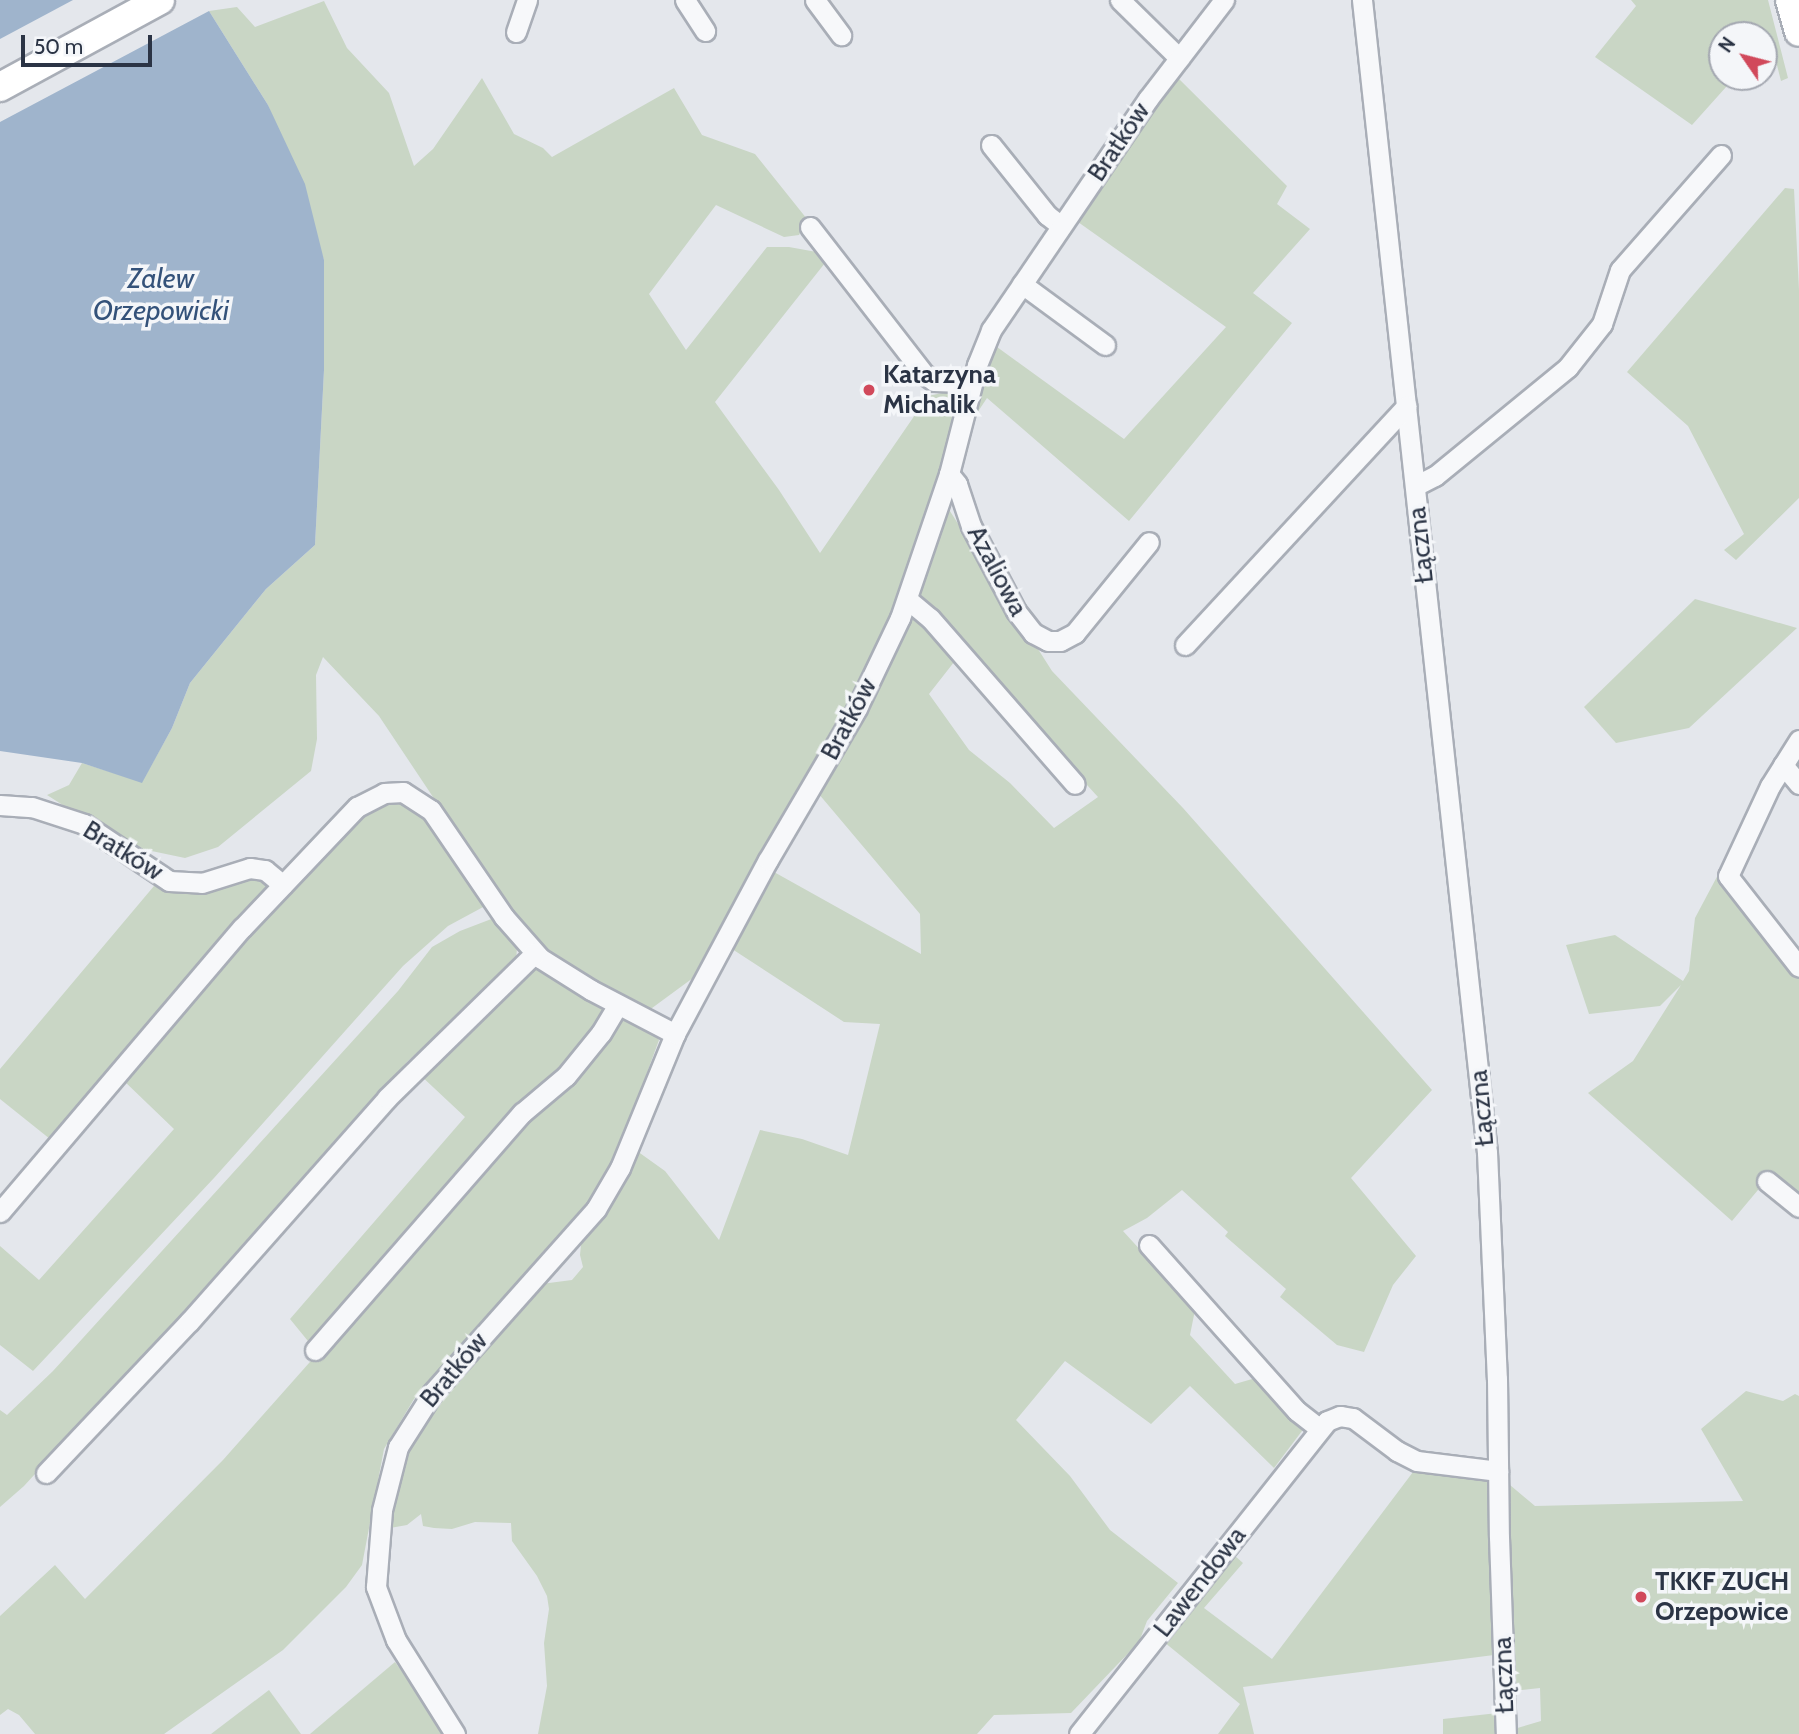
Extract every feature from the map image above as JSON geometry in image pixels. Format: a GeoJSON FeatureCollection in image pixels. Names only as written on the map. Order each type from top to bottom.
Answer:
{"type":"FeatureCollection","features":[{"type":"Feature","properties":{"kind":"main road"},"geometry":{"type":"LineString","coordinates":[[0,87],[160,0]]}},
{"type":"Feature","properties":{"kind":"main road"},"geometry":{"type":"LineString","coordinates":[[1790,0],[1799,32]]}},
{"type":"Feature","properties":{"kind":"street"},"geometry":{"type":"LineString","coordinates":[[516,32],[527,0]]}},
{"type":"Feature","properties":{"kind":"street"},"geometry":{"type":"LineString","coordinates":[[685,0],[705,31]]}},
{"type":"Feature","properties":{"kind":"street"},"geometry":{"type":"LineString","coordinates":[[815,0],[841,35]]}},
{"type":"Feature","properties":{"kind":"street"},"geometry":{"type":"LineString","coordinates":[[1120,0],[1178,58]]}},
{"type":"Feature","properties":{"kind":"street","name":"Bratków"},"geometry":{"type":"LineString","coordinates":[[455,1734],[412,1668],[378,1598],[376,1572],[382,1510],[394,1456],[403,1435],[433,1392],[596,1209],[620,1167],[674,1034],[768,860],[857,708],[906,599],[949,474],[972,382],[991,330],[1178,58],[1224,0]]}},
{"type":"Feature","properties":{"kind":"street","name":"Łączna"},"geometry":{"type":"LineString","coordinates":[[1362,0],[1487,1152],[1497,1379],[1497,1471],[1506,1734]]}},
{"type":"Feature","properties":{"kind":"street"},"geometry":{"type":"LineString","coordinates":[[991,145],[1047,215],[1061,226]]}},
{"type":"Feature","properties":{"kind":"street","name":"Łączna"},"geometry":{"type":"LineString","coordinates":[[1415,486],[1435,476],[1568,367],[1602,324],[1620,270],[1721,155]]}},
{"type":"Feature","properties":{"kind":"street"},"geometry":{"type":"LineString","coordinates":[[810,227],[924,374],[934,381],[972,382]]}},
{"type":"Feature","properties":{"kind":"street"},"geometry":{"type":"LineString","coordinates":[[1022,284],[1105,345]]}},
{"type":"Feature","properties":{"kind":"street"},"geometry":{"type":"LineString","coordinates":[[1185,645],[1406,406]]}},
{"type":"Feature","properties":{"kind":"street","name":"Azaliowa"},"geometry":{"type":"LineString","coordinates":[[949,474],[957,484],[971,526],[1016,611],[1033,633],[1048,641],[1060,641],[1075,633],[1149,542]]}},
{"type":"Feature","properties":{"kind":"street"},"geometry":{"type":"LineString","coordinates":[[906,599],[930,618],[1075,784]]}},
{"type":"Feature","properties":{"kind":"street"},"geometry":{"type":"LineString","coordinates":[[1799,740],[1770,786],[1728,876],[1799,967]]}},
{"type":"Feature","properties":{"kind":"street"},"geometry":{"type":"LineString","coordinates":[[1783,765],[1799,784]]}},
{"type":"Feature","properties":{"kind":"street"},"geometry":{"type":"LineString","coordinates":[[0,1212],[202,973],[283,885],[363,802],[390,791],[403,792],[420,801],[436,815],[504,918],[535,953],[618,1005],[674,1034]]}},
{"type":"Feature","properties":{"kind":"street","name":"Bratków"},"geometry":{"type":"LineString","coordinates":[[0,805],[32,807],[84,824],[169,881],[202,883],[250,868],[265,870],[283,885]]}},
{"type":"Feature","properties":{"kind":"street"},"geometry":{"type":"LineString","coordinates":[[46,1473],[189,1322],[387,1098],[535,953]]}},
{"type":"Feature","properties":{"kind":"street"},"geometry":{"type":"LineString","coordinates":[[315,1349],[522,1113],[566,1076],[601,1033],[618,1005]]}},
{"type":"Feature","properties":{"kind":"street"},"geometry":{"type":"LineString","coordinates":[[1767,1181],[1799,1208]]}},
{"type":"Feature","properties":{"kind":"street"},"geometry":{"type":"LineString","coordinates":[[1149,1245],[1297,1411],[1320,1429],[1333,1418],[1353,1418],[1406,1457],[1433,1464],[1497,1471]]}},
{"type":"Feature","properties":{"kind":"street","name":"Lawendowa"},"geometry":{"type":"LineString","coordinates":[[1079,1734],[1320,1429]]}},
{"type":"Feature","properties":{"kind":"green space"},"geometry":{"type":"Polygon","coordinates":[[[1631,0],[1768,0],[1773,21],[1708,21],[1708,91],[1722,91],[1692,125],[1595,57],[1636,6],[1631,0]]]}},
{"type":"Feature","properties":{"kind":"green space"},"geometry":{"type":"Polygon","coordinates":[[[324,1],[347,48],[389,93],[414,166],[433,149],[482,78],[514,134],[543,148],[552,157],[674,88],[702,135],[755,154],[807,219],[799,235],[784,237],[716,205],[649,294],[686,350],[767,247],[789,247],[822,253],[825,263],[715,402],[779,490],[820,553],[928,396],[965,388],[939,481],[871,665],[819,751],[697,975],[648,1011],[609,993],[530,938],[507,908],[379,716],[323,657],[316,675],[317,739],[311,771],[218,847],[185,858],[142,849],[105,832],[47,795],[69,785],[82,763],[142,782],[172,728],[190,683],[266,589],[315,545],[324,370],[324,260],[268,105],[209,11],[237,7],[255,27],[324,1]]]}},
{"type":"Feature","properties":{"kind":"green space"},"geometry":{"type":"Polygon","coordinates":[[[1778,39],[1788,78],[1781,81],[1778,69],[1778,39]]]}},
{"type":"Feature","properties":{"kind":"green space"},"geometry":{"type":"Polygon","coordinates":[[[1177,77],[1287,186],[1277,204],[1310,229],[1253,293],[1292,323],[1129,521],[987,398],[971,422],[977,390],[1000,333],[997,347],[1124,439],[1226,327],[1078,222],[1136,132],[1177,77]]]}},
{"type":"Feature","properties":{"kind":"green space"},"geometry":{"type":"Polygon","coordinates":[[[1785,188],[1794,189],[1799,290],[1799,498],[1736,560],[1724,550],[1744,534],[1688,426],[1627,372],[1785,188]]]}},
{"type":"Feature","properties":{"kind":"green space"},"geometry":{"type":"Polygon","coordinates":[[[948,508],[1052,671],[1183,808],[1432,1090],[1351,1178],[1416,1256],[1393,1285],[1364,1352],[1337,1345],[1280,1297],[1286,1289],[1225,1236],[1228,1232],[1182,1190],[1147,1218],[1123,1231],[1195,1310],[1190,1335],[1235,1384],[1259,1377],[1305,1427],[1274,1468],[1190,1386],[1151,1424],[1065,1361],[1016,1420],[1070,1476],[1110,1530],[1178,1583],[1147,1621],[1139,1642],[1071,1713],[994,1715],[977,1734],[538,1734],[547,1686],[544,1643],[549,1609],[547,1596],[537,1576],[512,1541],[511,1523],[475,1522],[452,1529],[434,1528],[423,1526],[421,1514],[407,1525],[390,1528],[399,1468],[421,1418],[541,1284],[572,1280],[583,1267],[580,1255],[582,1235],[618,1196],[637,1151],[665,1171],[719,1240],[760,1130],[802,1139],[848,1155],[880,1024],[844,1022],[729,947],[774,872],[921,954],[920,914],[818,793],[911,608],[958,657],[929,694],[969,750],[1010,783],[1054,828],[1098,797],[916,598],[948,508]]]}},
{"type":"Feature","properties":{"kind":"green space"},"geometry":{"type":"Polygon","coordinates":[[[1695,599],[1797,628],[1689,728],[1616,743],[1584,707],[1695,599]]]}},
{"type":"Feature","properties":{"kind":"green space"},"geometry":{"type":"Polygon","coordinates":[[[397,796],[425,814],[485,906],[448,926],[403,966],[214,1178],[33,1371],[0,1345],[0,1246],[39,1280],[174,1129],[122,1079],[206,981],[359,817],[397,796]]]}},
{"type":"Feature","properties":{"kind":"green space"},"geometry":{"type":"Polygon","coordinates":[[[1720,871],[1799,975],[1799,1203],[1768,1178],[1732,1221],[1588,1093],[1633,1061],[1681,985],[1660,1006],[1589,1014],[1566,945],[1615,935],[1683,981],[1689,971],[1695,918],[1720,871]]]}},
{"type":"Feature","properties":{"kind":"green space"},"geometry":{"type":"Polygon","coordinates":[[[256,877],[269,889],[50,1139],[0,1099],[0,1069],[154,886],[194,891],[256,877]]]}},
{"type":"Feature","properties":{"kind":"green space"},"geometry":{"type":"Polygon","coordinates":[[[494,918],[517,947],[516,963],[408,1061],[267,1221],[24,1486],[0,1507],[0,1410],[7,1415],[53,1371],[398,991],[432,947],[460,931],[494,918]]]}},
{"type":"Feature","properties":{"kind":"green space"},"geometry":{"type":"Polygon","coordinates":[[[528,969],[544,969],[608,1008],[594,1032],[312,1346],[290,1319],[465,1117],[418,1073],[528,969]]]}},
{"type":"Feature","properties":{"kind":"green space"},"geometry":{"type":"Polygon","coordinates":[[[623,1014],[654,1031],[659,1040],[601,1198],[414,1399],[384,1449],[362,1565],[346,1587],[283,1650],[164,1734],[35,1734],[19,1715],[8,1709],[0,1715],[0,1616],[55,1565],[85,1599],[223,1460],[333,1336],[394,1274],[623,1014]]]}},
{"type":"Feature","properties":{"kind":"green space","name":"TKKF ZUCH Orzepowice"},"geometry":{"type":"Polygon","coordinates":[[[1746,1391],[1783,1401],[1795,1394],[1799,1396],[1799,1734],[1515,1734],[1514,1729],[1541,1721],[1540,1688],[1513,1691],[1506,1495],[1510,1485],[1535,1506],[1743,1501],[1701,1429],[1746,1391]]]}},
{"type":"Feature","properties":{"kind":"green space"},"geometry":{"type":"Polygon","coordinates":[[[1413,1472],[1493,1475],[1494,1655],[1243,1687],[1254,1734],[1218,1734],[1240,1704],[1164,1642],[1235,1556],[1243,1563],[1204,1608],[1272,1659],[1413,1472]]]}},
{"type":"Feature","properties":{"kind":"green space"},"geometry":{"type":"Polygon","coordinates":[[[395,1662],[448,1734],[310,1734],[395,1662]]]}},
{"type":"Feature","properties":{"kind":"green space"},"geometry":{"type":"Polygon","coordinates":[[[269,1690],[301,1734],[211,1734],[269,1690]]]}},
{"type":"Feature","properties":{"kind":"green space"},"geometry":{"type":"Polygon","coordinates":[[[1498,1713],[1499,1734],[1443,1734],[1443,1719],[1498,1713]]]}},
{"type":"Feature","properties":{"kind":"water"},"geometry":{"type":"Polygon","coordinates":[[[0,0],[73,0],[0,39],[0,0]]]}},
{"type":"Feature","properties":{"kind":"water","name":"Zalew Orzepowicki"},"geometry":{"type":"Polygon","coordinates":[[[209,11],[268,105],[305,184],[324,260],[324,370],[315,545],[266,589],[190,683],[172,728],[142,783],[82,763],[0,751],[0,122],[209,11]]]}},
{"type":"Feature","properties":{"kind":"place","name":"Katarzyna Michalik"},"geometry":{"type":"Point","coordinates":[869,390]}},
{"type":"Feature","properties":{"kind":"place","name":"TKKF ZUCH Orzepowice"},"geometry":{"type":"Point","coordinates":[1641,1597]}}]}
